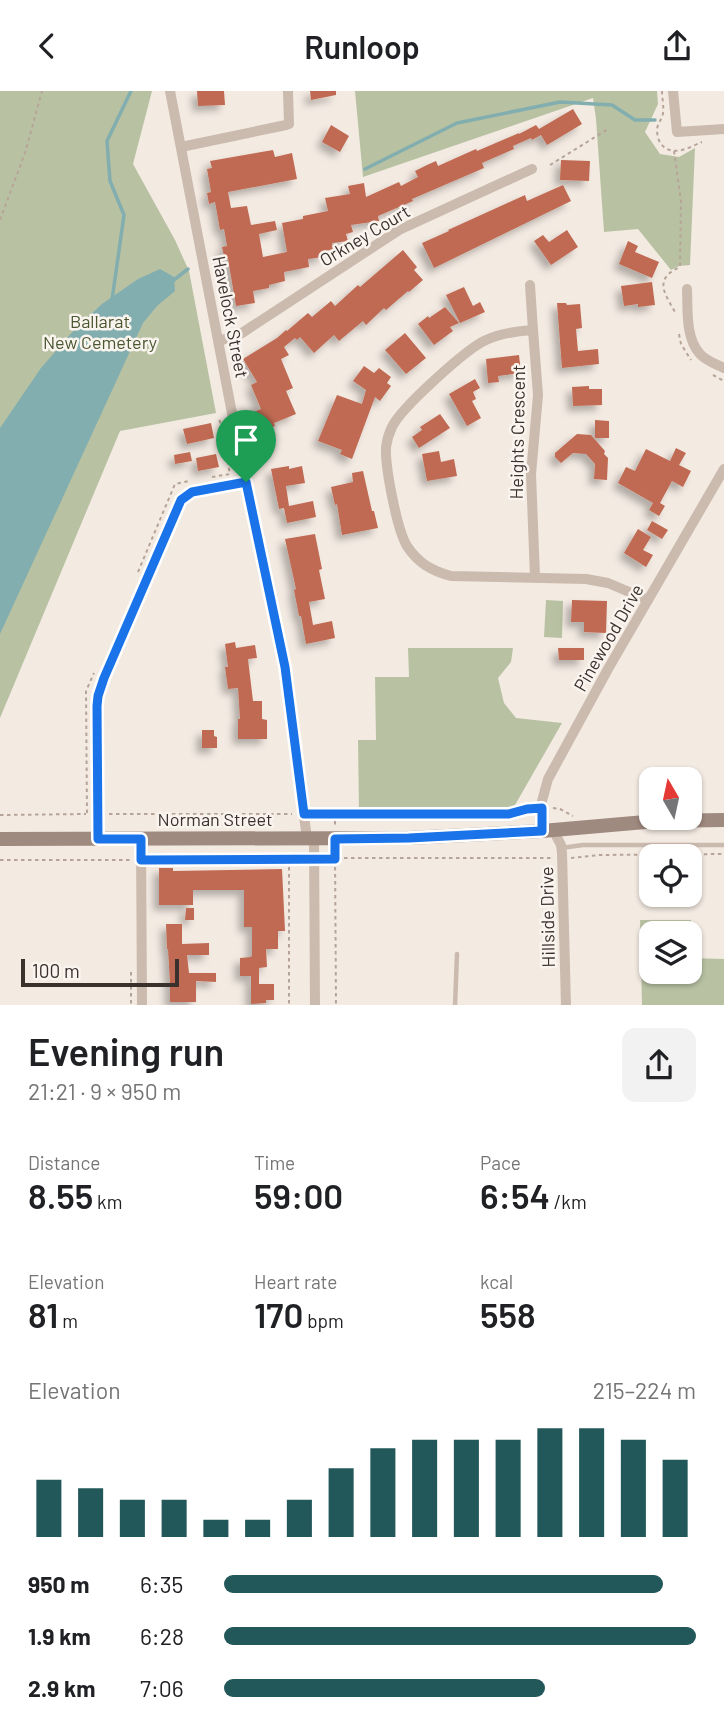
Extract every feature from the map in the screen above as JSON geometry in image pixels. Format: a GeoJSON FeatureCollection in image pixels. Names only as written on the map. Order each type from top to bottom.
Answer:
{"type":"FeatureCollection","features":[{"type":"Feature","properties":{"kind":"street","name":"Havelock Street"},"geometry":{"type":"LineString","coordinates":[[170,91],[285,667],[304,814],[314,858],[314,1005]]}},
{"type":"Feature","properties":{"kind":"street"},"geometry":{"type":"LineString","coordinates":[[181,147],[289,124],[288,91]]}},
{"type":"Feature","properties":{"kind":"street"},"geometry":{"type":"LineString","coordinates":[[673,91],[677,132],[724,128]]}},
{"type":"Feature","properties":{"kind":"street","name":"Orkney Court"},"geometry":{"type":"LineString","coordinates":[[219,341],[242,333],[399,230],[533,169]]}},
{"type":"Feature","properties":{"kind":"street","name":"Heights Crescent"},"geometry":{"type":"LineString","coordinates":[[530,285],[538,395],[530,474],[535,577]]}},
{"type":"Feature","properties":{"kind":"street"},"geometry":{"type":"LineString","coordinates":[[687,289],[690,333],[695,348],[705,359],[724,369]]}},
{"type":"Feature","properties":{"kind":"street"},"geometry":{"type":"LineString","coordinates":[[533,330],[494,336],[482,342],[398,416],[388,435],[386,457],[402,534],[410,550],[424,565],[451,576],[598,581],[648,600]]}},
{"type":"Feature","properties":{"kind":"street","name":"Pinewood Drive"},"geometry":{"type":"LineString","coordinates":[[547,830],[542,808],[546,784],[648,600],[720,486],[724,469]]}},
{"type":"Feature","properties":{"kind":"street"},"geometry":{"type":"LineString","coordinates":[[98,839],[99,689],[181,500],[187,494],[246,482]]}},
{"type":"Feature","properties":{"kind":"street","name":"Norman Street"},"geometry":{"type":"LineString","coordinates":[[0,839],[335,839],[445,836],[657,821],[724,820]]}},
{"type":"Feature","properties":{"kind":"street","name":"Hillside Drive"},"geometry":{"type":"LineString","coordinates":[[547,830],[562,853],[566,1005]]}},
{"type":"Feature","properties":{"kind":"street"},"geometry":{"type":"LineString","coordinates":[[141,839],[142,1005]]}},
{"type":"Feature","properties":{"kind":"lane"},"geometry":{"type":"LineString","coordinates":[[562,853],[583,845],[724,845]]}},
{"type":"Feature","properties":{"kind":"lane"},"geometry":{"type":"LineString","coordinates":[[455,1005],[457,954]]}},
{"type":"Feature","properties":{"kind":"path"},"geometry":{"type":"LineString","coordinates":[[0,221],[25,153],[42,91]]}},
{"type":"Feature","properties":{"kind":"path"},"geometry":{"type":"LineString","coordinates":[[550,165],[608,129]]}},
{"type":"Feature","properties":{"kind":"path"},"geometry":{"type":"LineString","coordinates":[[674,151],[681,201],[680,267],[667,277],[664,290],[678,321]]}},
{"type":"Feature","properties":{"kind":"path"},"geometry":{"type":"LineString","coordinates":[[678,331],[681,344],[692,362]]}},
{"type":"Feature","properties":{"kind":"path"},"geometry":{"type":"LineString","coordinates":[[707,372],[724,381]]}},
{"type":"Feature","properties":{"kind":"path"},"geometry":{"type":"LineString","coordinates":[[219,417],[230,474]]}},
{"type":"Feature","properties":{"kind":"path"},"geometry":{"type":"LineString","coordinates":[[0,815],[509,814],[527,809],[556,807]]}},
{"type":"Feature","properties":{"kind":"path"},"geometry":{"type":"LineString","coordinates":[[335,813],[336,1005]]}},
{"type":"Feature","properties":{"kind":"path"},"geometry":{"type":"LineString","coordinates":[[0,860],[335,859],[562,853],[577,858],[600,855],[724,854]]}},
{"type":"Feature","properties":{"kind":"path"},"geometry":{"type":"LineString","coordinates":[[289,858],[289,1005]]}},
{"type":"Feature","properties":{"kind":"green space","name":"Ballarat New Cemetery"},"geometry":{"type":"Polygon","coordinates":[[[0,91],[152,91],[133,164],[189,271],[216,413],[120,431],[0,718],[0,91]]]}},
{"type":"Feature","properties":{"kind":"green space"},"geometry":{"type":"Polygon","coordinates":[[[355,91],[657,91],[658,104],[645,132],[660,154],[679,157],[695,148],[690,265],[671,270],[638,229],[604,232],[593,98],[363,177],[355,91]]]}},
{"type":"Feature","properties":{"kind":"green space"},"geometry":{"type":"Polygon","coordinates":[[[546,600],[563,601],[562,638],[544,637],[546,600]]]}},
{"type":"Feature","properties":{"kind":"green space"},"geometry":{"type":"Polygon","coordinates":[[[408,648],[513,648],[511,662],[498,678],[504,703],[516,718],[562,723],[511,812],[359,812],[358,740],[376,740],[375,677],[409,677],[408,648]]]}},
{"type":"Feature","properties":{"kind":"green space"},"geometry":{"type":"Polygon","coordinates":[[[640,920],[691,920],[640,921],[640,920]]]}},
{"type":"Feature","properties":{"kind":"green space"},"geometry":{"type":"Polygon","coordinates":[[[702,958],[724,959],[724,1005],[642,1005],[642,984],[702,984],[702,958]]]}},
{"type":"Feature","properties":{"kind":"water"},"geometry":{"type":"Polygon","coordinates":[[[160,269],[174,277],[175,291],[157,306],[143,323],[0,634],[0,428],[41,368],[75,329],[102,304],[138,279],[160,269]]]}},
{"type":"Feature","properties":{"kind":"building"},"geometry":{"type":"Polygon","coordinates":[[[197,91],[224,91],[225,105],[198,106],[197,91]]]}},
{"type":"Feature","properties":{"kind":"building"},"geometry":{"type":"Polygon","coordinates":[[[310,91],[336,91],[336,95],[311,100],[310,91]]]}},
{"type":"Feature","properties":{"kind":"building"},"geometry":{"type":"Polygon","coordinates":[[[573,109],[582,124],[547,145],[541,135],[532,140],[531,138],[482,163],[484,168],[378,216],[379,221],[351,225],[353,232],[346,234],[348,241],[332,243],[333,249],[322,252],[323,257],[308,259],[309,267],[284,272],[285,281],[253,291],[255,303],[236,306],[228,259],[225,260],[222,247],[227,246],[224,229],[220,230],[215,202],[209,204],[207,193],[211,192],[207,169],[212,168],[210,161],[273,150],[275,157],[292,153],[297,179],[228,192],[231,208],[247,206],[251,225],[275,221],[277,230],[259,234],[263,257],[287,252],[282,223],[328,211],[325,198],[350,194],[348,186],[364,183],[366,197],[399,182],[401,186],[418,177],[415,171],[427,165],[436,161],[438,166],[536,125],[539,129],[573,109]]]}},
{"type":"Feature","properties":{"kind":"building"},"geometry":{"type":"Polygon","coordinates":[[[331,125],[349,136],[340,152],[322,142],[331,125]]]}},
{"type":"Feature","properties":{"kind":"building"},"geometry":{"type":"Polygon","coordinates":[[[561,160],[590,161],[589,181],[560,180],[561,160]]]}},
{"type":"Feature","properties":{"kind":"building"},"geometry":{"type":"Polygon","coordinates":[[[563,185],[571,201],[434,268],[422,243],[525,195],[527,201],[563,185]]]}},
{"type":"Feature","properties":{"kind":"building"},"geometry":{"type":"Polygon","coordinates":[[[567,230],[578,247],[551,265],[534,241],[543,235],[549,242],[567,230]]]}},
{"type":"Feature","properties":{"kind":"building"},"geometry":{"type":"Polygon","coordinates":[[[628,241],[638,246],[635,252],[659,262],[652,278],[619,264],[628,241]]]}},
{"type":"Feature","properties":{"kind":"building"},"geometry":{"type":"Polygon","coordinates":[[[403,250],[417,267],[414,270],[423,280],[409,292],[386,310],[384,308],[366,325],[363,321],[339,341],[334,335],[314,353],[300,337],[284,347],[289,355],[281,359],[293,388],[286,391],[296,414],[265,430],[254,412],[261,409],[251,385],[257,382],[243,359],[287,331],[308,313],[312,317],[331,301],[335,306],[403,250]]]}},
{"type":"Feature","properties":{"kind":"building"},"geometry":{"type":"Polygon","coordinates":[[[652,282],[655,305],[624,306],[621,286],[652,282]]]}},
{"type":"Feature","properties":{"kind":"building"},"geometry":{"type":"Polygon","coordinates":[[[464,287],[473,306],[480,302],[485,312],[460,323],[446,295],[464,287]]]}},
{"type":"Feature","properties":{"kind":"building"},"geometry":{"type":"Polygon","coordinates":[[[557,303],[580,304],[582,328],[576,329],[578,351],[598,349],[599,364],[562,368],[557,303]]]}},
{"type":"Feature","properties":{"kind":"building"},"geometry":{"type":"Polygon","coordinates":[[[445,307],[459,323],[450,327],[453,331],[434,345],[418,324],[445,307]]]}},
{"type":"Feature","properties":{"kind":"building"},"geometry":{"type":"Polygon","coordinates":[[[405,333],[426,358],[406,374],[385,350],[405,333]]]}},
{"type":"Feature","properties":{"kind":"building"},"geometry":{"type":"Polygon","coordinates":[[[519,355],[521,373],[498,376],[499,382],[488,383],[486,359],[519,355]]]}},
{"type":"Feature","properties":{"kind":"building"},"geometry":{"type":"Polygon","coordinates":[[[364,366],[374,373],[379,368],[391,377],[387,383],[391,386],[380,401],[375,397],[352,459],[340,454],[342,450],[318,441],[337,395],[362,404],[366,390],[353,381],[364,366]]]}},
{"type":"Feature","properties":{"kind":"building"},"geometry":{"type":"Polygon","coordinates":[[[475,379],[480,388],[473,392],[476,399],[472,401],[481,418],[467,426],[449,394],[475,379]]]}},
{"type":"Feature","properties":{"kind":"building"},"geometry":{"type":"Polygon","coordinates":[[[589,386],[589,389],[602,389],[602,405],[573,406],[572,387],[589,386]]]}},
{"type":"Feature","properties":{"kind":"building"},"geometry":{"type":"Polygon","coordinates":[[[440,414],[450,428],[419,448],[412,437],[422,430],[420,427],[440,414]]]}},
{"type":"Feature","properties":{"kind":"building"},"geometry":{"type":"Polygon","coordinates":[[[595,420],[609,421],[609,438],[595,438],[595,420]]]}},
{"type":"Feature","properties":{"kind":"building"},"geometry":{"type":"Polygon","coordinates":[[[211,423],[214,438],[187,444],[183,429],[211,423]]]}},
{"type":"Feature","properties":{"kind":"building"},"geometry":{"type":"Polygon","coordinates":[[[577,434],[591,435],[605,451],[604,454],[608,458],[607,480],[594,479],[595,464],[586,454],[573,453],[561,463],[555,457],[555,453],[577,434]]]}},
{"type":"Feature","properties":{"kind":"building"},"geometry":{"type":"Polygon","coordinates":[[[676,448],[686,453],[679,465],[691,471],[683,487],[672,481],[660,503],[665,506],[659,516],[649,510],[653,503],[618,483],[626,467],[635,471],[646,449],[670,461],[676,448]]]}},
{"type":"Feature","properties":{"kind":"building"},"geometry":{"type":"Polygon","coordinates":[[[439,451],[441,462],[454,459],[457,476],[427,481],[422,454],[439,451]]]}},
{"type":"Feature","properties":{"kind":"building"},"geometry":{"type":"Polygon","coordinates":[[[190,452],[192,461],[175,464],[174,455],[190,452]]]}},
{"type":"Feature","properties":{"kind":"building"},"geometry":{"type":"Polygon","coordinates":[[[216,454],[219,467],[198,471],[196,458],[216,454]]]}},
{"type":"Feature","properties":{"kind":"building"},"geometry":{"type":"Polygon","coordinates":[[[289,466],[289,469],[302,466],[305,483],[286,486],[289,506],[313,501],[316,517],[287,523],[284,508],[279,509],[271,469],[289,466]]]}},
{"type":"Feature","properties":{"kind":"building"},"geometry":{"type":"Polygon","coordinates":[[[363,471],[378,528],[342,535],[331,487],[353,482],[352,473],[363,471]]]}},
{"type":"Feature","properties":{"kind":"building"},"geometry":{"type":"Polygon","coordinates":[[[652,521],[668,530],[662,539],[647,530],[652,521]]]}},
{"type":"Feature","properties":{"kind":"building"},"geometry":{"type":"Polygon","coordinates":[[[638,529],[651,537],[643,550],[653,555],[646,567],[624,553],[638,529]]]}},
{"type":"Feature","properties":{"kind":"building"},"geometry":{"type":"Polygon","coordinates":[[[315,534],[325,599],[309,602],[313,625],[332,621],[335,638],[306,644],[285,539],[315,534]]]}},
{"type":"Feature","properties":{"kind":"building"},"geometry":{"type":"Polygon","coordinates":[[[572,600],[607,601],[606,633],[584,632],[584,622],[571,622],[572,600]]]}},
{"type":"Feature","properties":{"kind":"building"},"geometry":{"type":"Polygon","coordinates":[[[235,642],[236,648],[255,645],[257,658],[248,659],[253,701],[262,701],[262,719],[267,720],[267,739],[238,739],[238,688],[228,689],[225,667],[228,667],[225,644],[235,642]]]}},
{"type":"Feature","properties":{"kind":"building"},"geometry":{"type":"Polygon","coordinates":[[[558,648],[584,648],[584,660],[559,660],[558,648]]]}},
{"type":"Feature","properties":{"kind":"building"},"geometry":{"type":"Polygon","coordinates":[[[202,730],[214,730],[217,748],[202,748],[202,730]]]}},
{"type":"Feature","properties":{"kind":"building"},"geometry":{"type":"Polygon","coordinates":[[[159,868],[173,868],[173,871],[282,869],[285,931],[278,931],[278,949],[266,949],[267,967],[259,968],[259,984],[274,984],[274,1000],[251,1004],[251,976],[240,976],[240,958],[252,955],[252,927],[244,927],[244,890],[193,890],[193,905],[159,905],[159,868]]]}},
{"type":"Feature","properties":{"kind":"building"},"geometry":{"type":"Polygon","coordinates":[[[186,908],[194,908],[194,920],[185,920],[186,908]]]}},
{"type":"Feature","properties":{"kind":"building"},"geometry":{"type":"Polygon","coordinates":[[[166,924],[182,924],[182,944],[209,943],[209,955],[187,955],[189,973],[216,973],[216,982],[196,981],[196,1002],[170,1002],[166,924]]]}},
{"type":"Feature","properties":{"kind":"waterway"},"geometry":{"type":"LineString","coordinates":[[112,300],[124,215],[110,181],[107,141],[131,91]]}},
{"type":"Feature","properties":{"kind":"waterway"},"geometry":{"type":"LineString","coordinates":[[365,169],[457,123],[560,102],[612,105],[635,120],[655,120]]}},
{"type":"Feature","properties":{"kind":"waterway"},"geometry":{"type":"LineString","coordinates":[[170,283],[188,269]]}},
{"type":"Feature","properties":{"kind":"route"},"geometry":{"type":"LineString","coordinates":[[246,482],[285,667],[304,814],[509,814],[542,808],[542,831],[335,839],[335,859],[141,860],[141,839],[98,839],[99,689],[181,500],[192,492],[246,482]]}}]}
